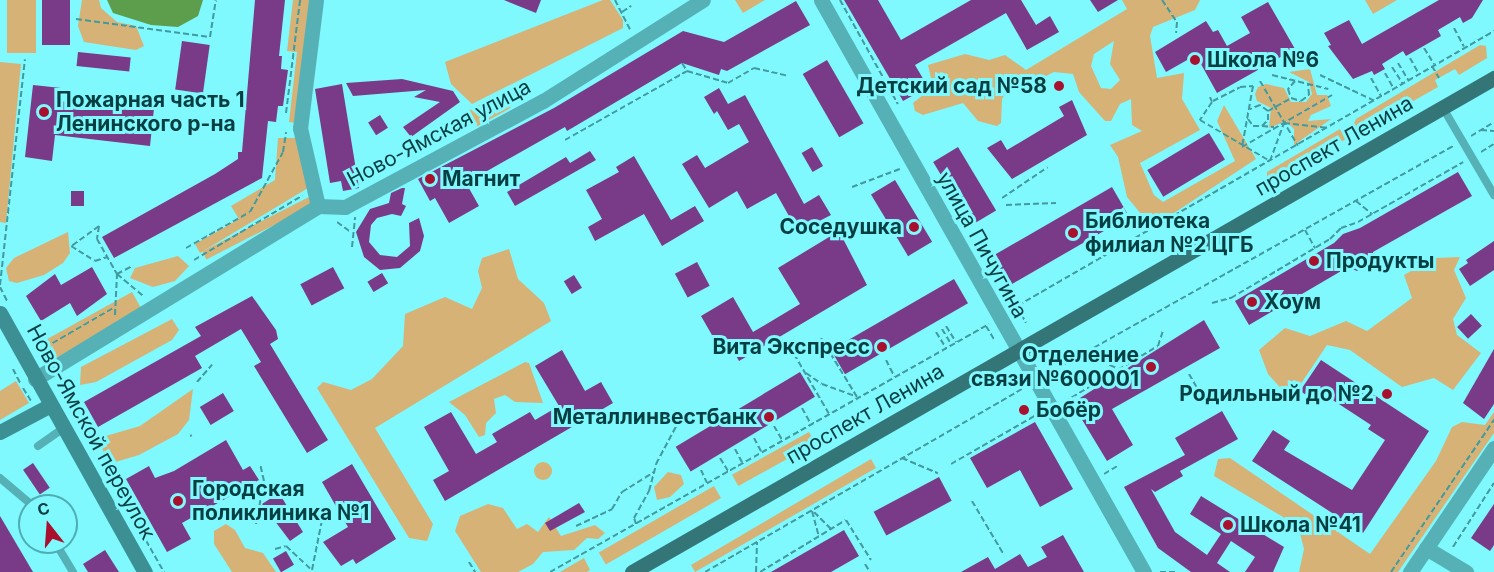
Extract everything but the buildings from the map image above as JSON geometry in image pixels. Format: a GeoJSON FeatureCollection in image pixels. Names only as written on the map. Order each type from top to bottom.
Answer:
{"type":"FeatureCollection","features":[{"type":"Feature","properties":{"kind":"main road","name":"проспект Ленина"},"geometry":{"type":"LineString","coordinates":[[632,572],[1494,78]]}},
{"type":"Feature","properties":{"kind":"street"},"geometry":{"type":"LineString","coordinates":[[35,379],[318,206],[316,188],[300,128],[316,0]]}},
{"type":"Feature","properties":{"kind":"street","name":"Ново-Ямская улица"},"geometry":{"type":"LineString","coordinates":[[318,206],[345,207],[543,101],[703,0]]}},
{"type":"Feature","properties":{"kind":"street","name":"улица Пичугина"},"geometry":{"type":"LineString","coordinates":[[821,0],[1144,572]]}},
{"type":"Feature","properties":{"kind":"street","name":"Ново-Ямской переулок"},"geometry":{"type":"LineString","coordinates":[[0,313],[62,429],[145,572]]}},
{"type":"Feature","properties":{"kind":"street"},"geometry":{"type":"LineString","coordinates":[[0,432],[50,405]]}},
{"type":"Feature","properties":{"kind":"street"},"geometry":{"type":"LineString","coordinates":[[1410,572],[1494,448]]}},
{"type":"Feature","properties":{"kind":"street"},"geometry":{"type":"LineString","coordinates":[[1426,548],[1466,572]]}},
{"type":"Feature","properties":{"kind":"lane"},"geometry":{"type":"LineString","coordinates":[[1443,108],[1494,195]]}},
{"type":"Feature","properties":{"kind":"lane"},"geometry":{"type":"LineString","coordinates":[[38,446],[62,429]]}},
{"type":"Feature","properties":{"kind":"lane"},"geometry":{"type":"LineString","coordinates":[[0,478],[19,494]]}},
{"type":"Feature","properties":{"kind":"lane"},"geometry":{"type":"LineString","coordinates":[[62,554],[73,572]]}},
{"type":"Feature","properties":{"kind":"path"},"geometry":{"type":"LineString","coordinates":[[76,19],[210,37],[216,0]]}},
{"type":"Feature","properties":{"kind":"path"},"geometry":{"type":"LineString","coordinates":[[286,117],[300,0]]}},
{"type":"Feature","properties":{"kind":"path"},"geometry":{"type":"LineString","coordinates":[[615,0],[636,42]]}},
{"type":"Feature","properties":{"kind":"path"},"geometry":{"type":"LineString","coordinates":[[840,0],[903,113]]}},
{"type":"Feature","properties":{"kind":"path"},"geometry":{"type":"LineString","coordinates":[[1162,0],[1177,22],[1176,33]]}},
{"type":"Feature","properties":{"kind":"path"},"geometry":{"type":"LineString","coordinates":[[622,12],[631,6]]}},
{"type":"Feature","properties":{"kind":"path"},"geometry":{"type":"LineString","coordinates":[[1454,28],[1464,47]]}},
{"type":"Feature","properties":{"kind":"path"},"geometry":{"type":"LineString","coordinates":[[1005,313],[1330,128],[1494,31]]}},
{"type":"Feature","properties":{"kind":"path"},"geometry":{"type":"LineString","coordinates":[[1424,48],[1439,78]]}},
{"type":"Feature","properties":{"kind":"path"},"geometry":{"type":"LineString","coordinates":[[1410,58],[1419,74]]}},
{"type":"Feature","properties":{"kind":"path"},"geometry":{"type":"LineString","coordinates":[[0,285],[25,59]]}},
{"type":"Feature","properties":{"kind":"path"},"geometry":{"type":"LineString","coordinates":[[682,63],[687,70],[728,83],[754,68],[788,76]]}},
{"type":"Feature","properties":{"kind":"path"},"geometry":{"type":"LineString","coordinates":[[1398,63],[1409,81]]}},
{"type":"Feature","properties":{"kind":"path"},"geometry":{"type":"LineString","coordinates":[[1392,67],[1403,84]]}},
{"type":"Feature","properties":{"kind":"path"},"geometry":{"type":"LineString","coordinates":[[565,140],[687,70]]}},
{"type":"Feature","properties":{"kind":"path"},"geometry":{"type":"LineString","coordinates":[[1385,74],[1394,89]]}},
{"type":"Feature","properties":{"kind":"path"},"geometry":{"type":"LineString","coordinates":[[1272,75],[1328,89]]}},
{"type":"Feature","properties":{"kind":"path"},"geometry":{"type":"LineString","coordinates":[[1320,75],[1375,101]]}},
{"type":"Feature","properties":{"kind":"path"},"geometry":{"type":"LineString","coordinates":[[1371,78],[1382,97]]}},
{"type":"Feature","properties":{"kind":"path"},"geometry":{"type":"LineString","coordinates":[[1260,81],[1298,146]]}},
{"type":"Feature","properties":{"kind":"path"},"geometry":{"type":"LineString","coordinates":[[1292,98],[1288,89],[1295,81]]}},
{"type":"Feature","properties":{"kind":"path"},"geometry":{"type":"LineString","coordinates":[[1268,111],[1292,98],[1301,101],[1309,94],[1308,84]]}},
{"type":"Feature","properties":{"kind":"path"},"geometry":{"type":"LineString","coordinates":[[1242,147],[1253,86],[1240,87],[1212,102],[1200,120],[1242,147],[1270,161]]}},
{"type":"Feature","properties":{"kind":"path"},"geometry":{"type":"LineString","coordinates":[[1242,147],[1332,95]]}},
{"type":"Feature","properties":{"kind":"path"},"geometry":{"type":"LineString","coordinates":[[1210,97],[1212,102]]}},
{"type":"Feature","properties":{"kind":"path"},"geometry":{"type":"LineString","coordinates":[[1250,109],[1260,105],[1268,111]]}},
{"type":"Feature","properties":{"kind":"path"},"geometry":{"type":"LineString","coordinates":[[1262,126],[1268,120],[1268,111]]}},
{"type":"Feature","properties":{"kind":"path"},"geometry":{"type":"LineString","coordinates":[[1248,119],[1254,126],[1276,127]]}},
{"type":"Feature","properties":{"kind":"path"},"geometry":{"type":"LineString","coordinates":[[1284,123],[1330,128]]}},
{"type":"Feature","properties":{"kind":"path"},"geometry":{"type":"LineString","coordinates":[[1270,161],[1284,123]]}},
{"type":"Feature","properties":{"kind":"path"},"geometry":{"type":"LineString","coordinates":[[705,572],[1053,370],[1494,123]]}},
{"type":"Feature","properties":{"kind":"path"},"geometry":{"type":"LineString","coordinates":[[1481,130],[1494,131]]}},
{"type":"Feature","properties":{"kind":"path"},"geometry":{"type":"LineString","coordinates":[[186,248],[250,212],[283,152],[284,135]]}},
{"type":"Feature","properties":{"kind":"path"},"geometry":{"type":"LineString","coordinates":[[1212,303],[1231,298],[1315,248],[1341,228],[1372,214],[1494,144]]}},
{"type":"Feature","properties":{"kind":"path"},"geometry":{"type":"LineString","coordinates":[[852,187],[913,164]]}},
{"type":"Feature","properties":{"kind":"path"},"geometry":{"type":"LineString","coordinates":[[1002,198],[1048,167]]}},
{"type":"Feature","properties":{"kind":"path"},"geometry":{"type":"LineString","coordinates":[[194,260],[316,188]]}},
{"type":"Feature","properties":{"kind":"path"},"geometry":{"type":"LineString","coordinates":[[352,247],[352,233],[363,197]]}},
{"type":"Feature","properties":{"kind":"path"},"geometry":{"type":"LineString","coordinates":[[1356,201],[1372,214]]}},
{"type":"Feature","properties":{"kind":"path"},"geometry":{"type":"LineString","coordinates":[[1006,205],[1056,203]]}},
{"type":"Feature","properties":{"kind":"path"},"geometry":{"type":"LineString","coordinates":[[107,257],[95,261],[71,246],[99,225],[97,239],[117,274],[153,307]]}},
{"type":"Feature","properties":{"kind":"path"},"geometry":{"type":"LineString","coordinates":[[1305,230],[1315,248]]}},
{"type":"Feature","properties":{"kind":"path"},"geometry":{"type":"LineString","coordinates":[[117,274],[132,266]]}},
{"type":"Feature","properties":{"kind":"path"},"geometry":{"type":"LineString","coordinates":[[117,274],[115,307],[117,330]]}},
{"type":"Feature","properties":{"kind":"path"},"geometry":{"type":"LineString","coordinates":[[1017,306],[1026,323]]}},
{"type":"Feature","properties":{"kind":"path"},"geometry":{"type":"LineString","coordinates":[[36,353],[115,307]]}},
{"type":"Feature","properties":{"kind":"path"},"geometry":{"type":"LineString","coordinates":[[550,572],[993,321]]}},
{"type":"Feature","properties":{"kind":"path"},"geometry":{"type":"LineString","coordinates":[[946,326],[956,342]]}},
{"type":"Feature","properties":{"kind":"path"},"geometry":{"type":"LineString","coordinates":[[986,326],[995,341]]}},
{"type":"Feature","properties":{"kind":"path"},"geometry":{"type":"LineString","coordinates":[[942,329],[951,345]]}},
{"type":"Feature","properties":{"kind":"path"},"geometry":{"type":"LineString","coordinates":[[1059,405],[1158,346],[1163,331]]}},
{"type":"Feature","properties":{"kind":"path"},"geometry":{"type":"LineString","coordinates":[[936,332],[946,348]]}},
{"type":"Feature","properties":{"kind":"path"},"geometry":{"type":"LineString","coordinates":[[821,338],[857,397]]}},
{"type":"Feature","properties":{"kind":"path"},"geometry":{"type":"LineString","coordinates":[[794,354],[829,414]]}},
{"type":"Feature","properties":{"kind":"path"},"geometry":{"type":"LineString","coordinates":[[1084,354],[1118,369]]}},
{"type":"Feature","properties":{"kind":"path"},"geometry":{"type":"LineString","coordinates":[[1045,356],[1053,370]]}},
{"type":"Feature","properties":{"kind":"path"},"geometry":{"type":"LineString","coordinates":[[886,360],[894,376]]}},
{"type":"Feature","properties":{"kind":"path"},"geometry":{"type":"LineString","coordinates":[[197,382],[212,365]]}},
{"type":"Feature","properties":{"kind":"path"},"geometry":{"type":"LineString","coordinates":[[805,372],[822,384],[857,397]]}},
{"type":"Feature","properties":{"kind":"path"},"geometry":{"type":"LineString","coordinates":[[1189,374],[1199,391]]}},
{"type":"Feature","properties":{"kind":"path"},"geometry":{"type":"LineString","coordinates":[[802,408],[811,424]]}},
{"type":"Feature","properties":{"kind":"path"},"geometry":{"type":"LineString","coordinates":[[951,464],[1038,414]]}},
{"type":"Feature","properties":{"kind":"path"},"geometry":{"type":"LineString","coordinates":[[636,524],[634,518],[649,491],[654,472],[680,419]]}},
{"type":"Feature","properties":{"kind":"path"},"geometry":{"type":"LineString","coordinates":[[1391,572],[1494,420]]}},
{"type":"Feature","properties":{"kind":"path"},"geometry":{"type":"LineString","coordinates":[[774,426],[782,440]]}},
{"type":"Feature","properties":{"kind":"path"},"geometry":{"type":"LineString","coordinates":[[754,438],[762,452]]}},
{"type":"Feature","properties":{"kind":"path"},"geometry":{"type":"LineString","coordinates":[[735,449],[743,463]]}},
{"type":"Feature","properties":{"kind":"path"},"geometry":{"type":"LineString","coordinates":[[720,458],[728,471]]}},
{"type":"Feature","properties":{"kind":"path"},"geometry":{"type":"LineString","coordinates":[[902,458],[938,473]]}},
{"type":"Feature","properties":{"kind":"path"},"geometry":{"type":"LineString","coordinates":[[256,524],[264,480],[260,464]]}},
{"type":"Feature","properties":{"kind":"path"},"geometry":{"type":"LineString","coordinates":[[1093,480],[1119,465]]}},
{"type":"Feature","properties":{"kind":"path"},"geometry":{"type":"LineString","coordinates":[[701,470],[707,483]]}},
{"type":"Feature","properties":{"kind":"path"},"geometry":{"type":"LineString","coordinates":[[576,526],[612,509],[622,492],[654,472]]}},
{"type":"Feature","properties":{"kind":"path"},"geometry":{"type":"LineString","coordinates":[[1445,559],[1494,483]]}},
{"type":"Feature","properties":{"kind":"path"},"geometry":{"type":"LineString","coordinates":[[972,501],[1004,555]]}},
{"type":"Feature","properties":{"kind":"path"},"geometry":{"type":"LineString","coordinates":[[812,510],[831,529]]}},
{"type":"Feature","properties":{"kind":"path"},"geometry":{"type":"LineString","coordinates":[[812,510],[819,537]]}},
{"type":"Feature","properties":{"kind":"path"},"geometry":{"type":"LineString","coordinates":[[275,549],[285,546],[312,570],[323,515]]}},
{"type":"Feature","properties":{"kind":"path"},"geometry":{"type":"LineString","coordinates":[[760,572],[846,520],[871,560]]}},
{"type":"Feature","properties":{"kind":"path"},"geometry":{"type":"LineString","coordinates":[[756,572],[757,542]]}},
{"type":"Feature","properties":{"kind":"path"},"geometry":{"type":"LineString","coordinates":[[469,562],[475,572]]}},
{"type":"Feature","properties":{"kind":"path"},"geometry":{"type":"LineString","coordinates":[[865,564],[870,572]]}},
{"type":"Feature","properties":{"kind":"path"},"geometry":{"type":"LineString","coordinates":[[1160,572],[1176,572]]}},
{"type":"Feature","properties":{"kind":"shaded area"},"geometry":{"type":"Polygon","coordinates":[[[7,0],[36,0],[36,53],[7,53],[7,0]]]}},
{"type":"Feature","properties":{"kind":"shaded area"},"geometry":{"type":"Polygon","coordinates":[[[82,0],[99,0],[101,8],[117,22],[136,26],[144,46],[136,50],[84,42],[78,26],[82,0]]]}},
{"type":"Feature","properties":{"kind":"shaded area"},"geometry":{"type":"Polygon","coordinates":[[[107,0],[203,0],[198,16],[178,27],[151,25],[113,13],[107,0]]]}},
{"type":"Feature","properties":{"kind":"shaded area"},"geometry":{"type":"Polygon","coordinates":[[[293,0],[311,0],[297,123],[289,122],[297,52],[287,51],[293,0]]]}},
{"type":"Feature","properties":{"kind":"shaded area"},"geometry":{"type":"Polygon","coordinates":[[[603,0],[610,0],[623,20],[623,28],[472,104],[451,84],[445,62],[603,0]]]}},
{"type":"Feature","properties":{"kind":"shaded area"},"geometry":{"type":"Polygon","coordinates":[[[735,0],[765,0],[743,13],[735,0]]]}},
{"type":"Feature","properties":{"kind":"shaded area"},"geometry":{"type":"Polygon","coordinates":[[[1122,0],[1200,0],[1195,10],[1153,27],[1150,36],[1157,78],[1184,73],[1182,99],[1200,130],[1140,163],[1154,195],[1163,202],[1235,161],[1217,121],[1224,105],[1256,159],[1174,213],[1146,220],[1127,197],[1118,157],[1110,145],[1142,131],[1132,125],[1131,99],[1120,104],[1111,121],[1105,121],[1079,92],[1073,74],[1054,72],[1044,77],[1040,92],[1025,80],[1008,89],[1002,99],[1001,123],[997,126],[978,121],[963,103],[923,115],[915,111],[913,103],[933,87],[928,65],[965,54],[989,60],[1005,55],[1026,70],[1127,9],[1122,0]],[[1114,41],[1094,54],[1091,66],[1101,88],[1111,89],[1120,80],[1110,64],[1114,41]]]}},
{"type":"Feature","properties":{"kind":"shaded area"},"geometry":{"type":"Polygon","coordinates":[[[1365,0],[1397,0],[1373,14],[1365,0]]]}},
{"type":"Feature","properties":{"kind":"shaded area"},"geometry":{"type":"Polygon","coordinates":[[[1480,45],[1486,46],[1487,58],[1459,75],[1455,69],[1435,80],[1438,87],[1362,130],[1353,125],[1356,119],[1480,45]]]}},
{"type":"Feature","properties":{"kind":"shaded area"},"geometry":{"type":"Polygon","coordinates":[[[0,62],[21,64],[6,223],[0,222],[0,62]]]}},
{"type":"Feature","properties":{"kind":"shaded area"},"geometry":{"type":"Polygon","coordinates":[[[1310,69],[1317,95],[1327,95],[1331,106],[1311,115],[1308,121],[1331,119],[1294,145],[1294,129],[1286,121],[1269,128],[1271,108],[1257,101],[1255,94],[1258,87],[1266,84],[1284,88],[1291,102],[1306,102],[1312,94],[1309,82],[1289,72],[1310,69]]]}},
{"type":"Feature","properties":{"kind":"shaded area"},"geometry":{"type":"Polygon","coordinates":[[[502,92],[511,108],[477,126],[469,110],[502,92]]]}},
{"type":"Feature","properties":{"kind":"shaded area"},"geometry":{"type":"Polygon","coordinates":[[[1340,129],[1346,139],[1275,182],[1267,177],[1267,172],[1340,129]]]}},
{"type":"Feature","properties":{"kind":"shaded area"},"geometry":{"type":"Polygon","coordinates":[[[278,138],[300,138],[308,188],[200,253],[195,244],[239,219],[231,206],[275,180],[278,138]]]}},
{"type":"Feature","properties":{"kind":"shaded area"},"geometry":{"type":"Polygon","coordinates":[[[311,196],[315,204],[206,259],[202,251],[311,196]]]}},
{"type":"Feature","properties":{"kind":"shaded area"},"geometry":{"type":"Polygon","coordinates":[[[68,232],[70,253],[63,263],[44,275],[17,283],[9,281],[6,268],[14,258],[68,232]]]}},
{"type":"Feature","properties":{"kind":"shaded area"},"geometry":{"type":"Polygon","coordinates":[[[509,249],[518,279],[544,303],[551,321],[375,428],[433,524],[427,541],[409,538],[317,388],[323,382],[351,390],[372,379],[403,346],[405,314],[445,297],[472,309],[482,288],[478,271],[482,258],[509,249]]]}},
{"type":"Feature","properties":{"kind":"shaded area"},"geometry":{"type":"Polygon","coordinates":[[[178,256],[189,266],[175,281],[153,287],[130,278],[135,268],[178,256]]]}},
{"type":"Feature","properties":{"kind":"shaded area"},"geometry":{"type":"Polygon","coordinates":[[[1460,257],[1454,270],[1466,298],[1453,319],[1457,335],[1481,353],[1453,390],[1434,378],[1402,387],[1350,350],[1327,345],[1296,391],[1287,395],[1268,374],[1259,350],[1285,328],[1310,336],[1346,321],[1367,331],[1412,298],[1404,275],[1434,258],[1460,257]]]}},
{"type":"Feature","properties":{"kind":"shaded area"},"geometry":{"type":"Polygon","coordinates":[[[132,292],[142,310],[54,359],[44,341],[132,292]]]}},
{"type":"Feature","properties":{"kind":"shaded area"},"geometry":{"type":"Polygon","coordinates":[[[172,319],[179,330],[172,340],[96,382],[80,385],[81,367],[172,319]]]}},
{"type":"Feature","properties":{"kind":"shaded area"},"geometry":{"type":"Polygon","coordinates":[[[525,362],[529,363],[543,403],[515,402],[505,395],[494,399],[496,413],[486,423],[485,435],[479,437],[465,415],[449,402],[525,362]]]}},
{"type":"Feature","properties":{"kind":"shaded area"},"geometry":{"type":"Polygon","coordinates":[[[16,381],[29,403],[0,420],[0,391],[16,381]]]}},
{"type":"Feature","properties":{"kind":"shaded area"},"geometry":{"type":"Polygon","coordinates":[[[193,389],[189,420],[178,434],[139,455],[112,463],[106,460],[99,438],[140,426],[193,389]]]}},
{"type":"Feature","properties":{"kind":"shaded area"},"geometry":{"type":"Polygon","coordinates":[[[1494,412],[1494,433],[1398,572],[1299,572],[1304,549],[1298,526],[1214,476],[1218,459],[1230,458],[1370,554],[1436,461],[1452,427],[1462,422],[1485,425],[1494,412]]]}},
{"type":"Feature","properties":{"kind":"shaded area"},"geometry":{"type":"Polygon","coordinates":[[[809,432],[815,443],[738,486],[732,475],[809,432]]]}},
{"type":"Feature","properties":{"kind":"shaded area"},"geometry":{"type":"Polygon","coordinates":[[[871,459],[876,468],[695,572],[691,565],[871,459]]]}},
{"type":"Feature","properties":{"kind":"shaded area"},"geometry":{"type":"Polygon","coordinates":[[[539,462],[547,462],[552,467],[550,478],[539,480],[534,475],[534,467],[539,462]]]}},
{"type":"Feature","properties":{"kind":"shaded area"},"geometry":{"type":"Polygon","coordinates":[[[668,472],[681,475],[684,484],[670,497],[657,500],[654,487],[668,472]]]}},
{"type":"Feature","properties":{"kind":"shaded area"},"geometry":{"type":"Polygon","coordinates":[[[714,486],[721,498],[606,565],[599,552],[714,486]]]}},
{"type":"Feature","properties":{"kind":"shaded area"},"geometry":{"type":"Polygon","coordinates":[[[488,504],[503,508],[517,529],[527,524],[538,532],[549,517],[561,536],[595,525],[605,533],[598,539],[587,538],[574,550],[543,552],[533,564],[518,572],[481,572],[455,531],[460,516],[488,504]]]}},
{"type":"Feature","properties":{"kind":"shaded area"},"geometry":{"type":"Polygon","coordinates":[[[226,524],[235,530],[245,548],[263,553],[276,572],[232,572],[214,544],[214,531],[226,524]]]}},
{"type":"Feature","properties":{"kind":"shaded area"},"geometry":{"type":"Polygon","coordinates":[[[584,558],[590,570],[587,572],[560,572],[584,558]]]}},
{"type":"Feature","properties":{"kind":"place","name":"Школа №6"},"geometry":{"type":"Point","coordinates":[1195,60]}},
{"type":"Feature","properties":{"kind":"place","name":"Детский сад №58"},"geometry":{"type":"Point","coordinates":[1059,86]}},
{"type":"Feature","properties":{"kind":"place","name":"Пожарная часть 1 Ленинского р-на"},"geometry":{"type":"Point","coordinates":[44,112]}},
{"type":"Feature","properties":{"kind":"place","name":"Магнит"},"geometry":{"type":"Point","coordinates":[430,179]}},
{"type":"Feature","properties":{"kind":"place","name":"Соседушка"},"geometry":{"type":"Point","coordinates":[914,227]}},
{"type":"Feature","properties":{"kind":"place","name":"Библиотека филиал №2 ЦГБ"},"geometry":{"type":"Point","coordinates":[1073,233]}},
{"type":"Feature","properties":{"kind":"place","name":"Продукты"},"geometry":{"type":"Point","coordinates":[1314,261]}},
{"type":"Feature","properties":{"kind":"place","name":"Хоум"},"geometry":{"type":"Point","coordinates":[1252,302]}},
{"type":"Feature","properties":{"kind":"place","name":"Вита Экспресс"},"geometry":{"type":"Point","coordinates":[882,347]}},
{"type":"Feature","properties":{"kind":"place","name":"Отделение связи №600001"},"geometry":{"type":"Point","coordinates":[1151,367]}},
{"type":"Feature","properties":{"kind":"place","name":"Родильный до №2"},"geometry":{"type":"Point","coordinates":[1387,394]}},
{"type":"Feature","properties":{"kind":"place","name":"Бобёр"},"geometry":{"type":"Point","coordinates":[1024,410]}},
{"type":"Feature","properties":{"kind":"place","name":"Металлинвестбанк"},"geometry":{"type":"Point","coordinates":[769,417]}},
{"type":"Feature","properties":{"kind":"place","name":"Городская поликлиника №1"},"geometry":{"type":"Point","coordinates":[178,501]}},
{"type":"Feature","properties":{"kind":"place","name":"Школа №41"},"geometry":{"type":"Point","coordinates":[1228,525]}}]}
